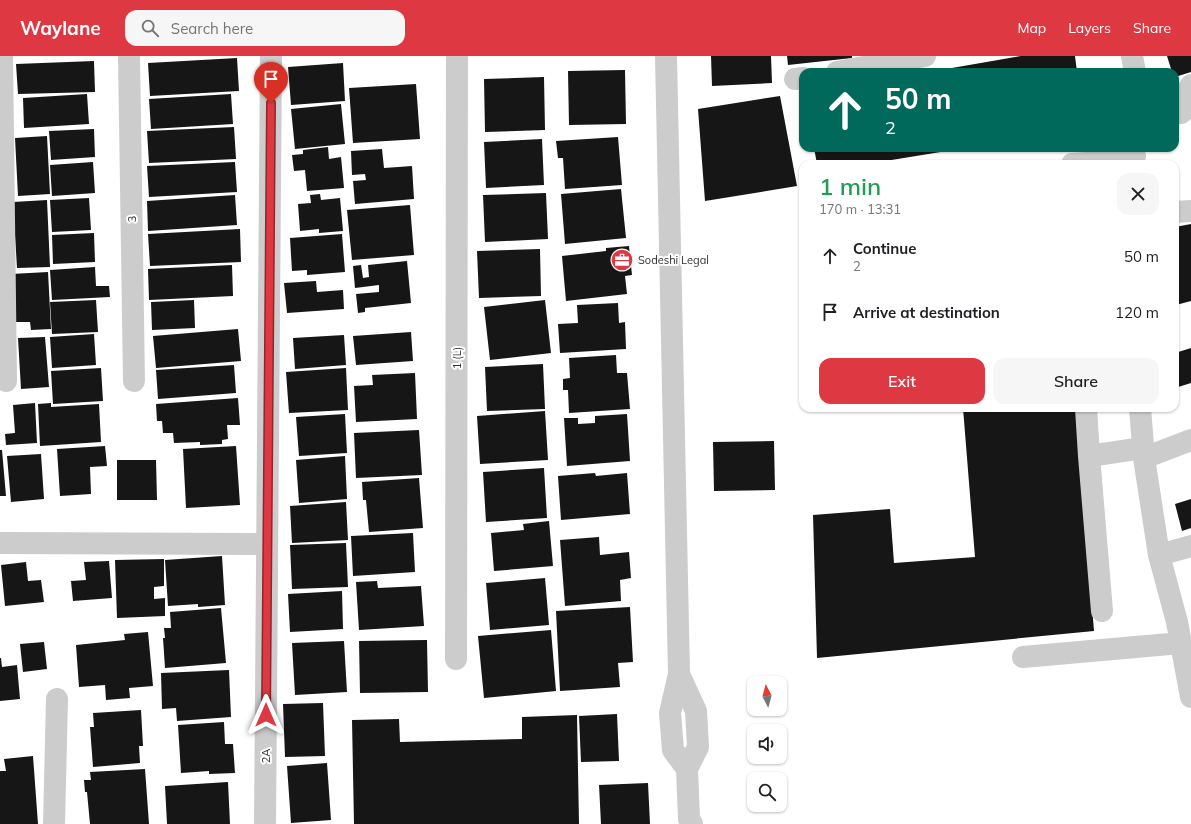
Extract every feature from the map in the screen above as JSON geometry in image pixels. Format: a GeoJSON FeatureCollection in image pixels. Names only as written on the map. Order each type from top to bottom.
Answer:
{"type":"FeatureCollection","features":[{"type":"Feature","properties":{"kind":"street"},"geometry":{"type":"LineString","coordinates":[[2,56],[6,381]]}},
{"type":"Feature","properties":{"kind":"street","name":"3"},"geometry":{"type":"LineString","coordinates":[[130,56],[134,381]]}},
{"type":"Feature","properties":{"kind":"street","name":"2A"},"geometry":{"type":"LineString","coordinates":[[265,824],[271,56]]}},
{"type":"Feature","properties":{"kind":"street","name":"1 (L)"},"geometry":{"type":"LineString","coordinates":[[456,659],[457,56]]}},
{"type":"Feature","properties":{"kind":"street"},"geometry":{"type":"LineString","coordinates":[[666,56],[680,674],[670,713],[673,750],[687,769],[689,822]]}},
{"type":"Feature","properties":{"kind":"street"},"geometry":{"type":"LineString","coordinates":[[859,68],[926,56]]}},
{"type":"Feature","properties":{"kind":"street"},"geometry":{"type":"LineString","coordinates":[[1132,56],[1134,68]]}},
{"type":"Feature","properties":{"kind":"street"},"geometry":{"type":"LineString","coordinates":[[1179,113],[1187,108],[1187,92],[1191,85]]}},
{"type":"Feature","properties":{"kind":"street"},"geometry":{"type":"LineString","coordinates":[[1112,160],[1135,156]]}},
{"type":"Feature","properties":{"kind":"street"},"geometry":{"type":"LineString","coordinates":[[1179,212],[1191,211]]}},
{"type":"Feature","properties":{"kind":"street"},"geometry":{"type":"LineString","coordinates":[[1086,412],[1102,611]]}},
{"type":"Feature","properties":{"kind":"street"},"geometry":{"type":"LineString","coordinates":[[1140,412],[1144,453],[1158,555],[1183,628],[1191,697]]}},
{"type":"Feature","properties":{"kind":"street"},"geometry":{"type":"LineString","coordinates":[[1089,456],[1144,453],[1191,440]]}},
{"type":"Feature","properties":{"kind":"street"},"geometry":{"type":"LineString","coordinates":[[0,543],[267,544]]}},
{"type":"Feature","properties":{"kind":"street"},"geometry":{"type":"LineString","coordinates":[[1158,555],[1191,546]]}},
{"type":"Feature","properties":{"kind":"street"},"geometry":{"type":"LineString","coordinates":[[1023,657],[1183,628]]}},
{"type":"Feature","properties":{"kind":"street"},"geometry":{"type":"LineString","coordinates":[[54,824],[57,699]]}},
{"type":"Feature","properties":{"kind":"building"},"geometry":{"type":"Polygon","coordinates":[[[711,56],[771,56],[772,83],[712,86],[711,56]]]}},
{"type":"Feature","properties":{"kind":"building"},"geometry":{"type":"Polygon","coordinates":[[[787,56],[852,56],[852,58],[788,65],[787,56]]]}},
{"type":"Feature","properties":{"kind":"building"},"geometry":{"type":"Polygon","coordinates":[[[1021,56],[1075,56],[1076,68],[952,68],[1021,56]]]}},
{"type":"Feature","properties":{"kind":"building"},"geometry":{"type":"Polygon","coordinates":[[[1167,56],[1191,56],[1191,72],[1179,76],[1179,68],[1171,68],[1167,56]]]}},
{"type":"Feature","properties":{"kind":"building"},"geometry":{"type":"Polygon","coordinates":[[[237,58],[239,91],[150,96],[148,63],[237,58]]]}},
{"type":"Feature","properties":{"kind":"building"},"geometry":{"type":"Polygon","coordinates":[[[94,61],[95,92],[18,94],[16,64],[94,61]]]}},
{"type":"Feature","properties":{"kind":"building"},"geometry":{"type":"Polygon","coordinates":[[[343,63],[345,101],[291,105],[288,67],[343,63]]]}},
{"type":"Feature","properties":{"kind":"building"},"geometry":{"type":"Polygon","coordinates":[[[625,70],[626,124],[569,125],[568,71],[625,70]]]}},
{"type":"Feature","properties":{"kind":"building"},"geometry":{"type":"Polygon","coordinates":[[[544,77],[545,130],[485,132],[484,79],[544,77]]]}},
{"type":"Feature","properties":{"kind":"building"},"geometry":{"type":"Polygon","coordinates":[[[416,84],[420,139],[353,143],[349,88],[416,84]]]}},
{"type":"Feature","properties":{"kind":"building"},"geometry":{"type":"Polygon","coordinates":[[[87,94],[89,124],[24,128],[23,98],[87,94]]]}},
{"type":"Feature","properties":{"kind":"building"},"geometry":{"type":"Polygon","coordinates":[[[231,94],[233,124],[151,129],[149,99],[231,94]]]}},
{"type":"Feature","properties":{"kind":"building"},"geometry":{"type":"Polygon","coordinates":[[[780,96],[797,186],[705,201],[698,109],[780,96]]]}},
{"type":"Feature","properties":{"kind":"building"},"geometry":{"type":"Polygon","coordinates":[[[341,104],[345,144],[295,149],[291,109],[341,104]]]}},
{"type":"Feature","properties":{"kind":"building"},"geometry":{"type":"Polygon","coordinates":[[[234,127],[236,159],[149,163],[147,131],[234,127]]]}},
{"type":"Feature","properties":{"kind":"building"},"geometry":{"type":"Polygon","coordinates":[[[94,129],[95,157],[51,160],[49,131],[94,129]]]}},
{"type":"Feature","properties":{"kind":"building"},"geometry":{"type":"Polygon","coordinates":[[[47,136],[50,194],[18,196],[15,138],[47,136]]]}},
{"type":"Feature","properties":{"kind":"building"},"geometry":{"type":"Polygon","coordinates":[[[618,137],[622,185],[565,189],[563,158],[558,158],[556,141],[618,137]]]}},
{"type":"Feature","properties":{"kind":"building"},"geometry":{"type":"Polygon","coordinates":[[[542,139],[544,185],[486,188],[484,142],[542,139]]]}},
{"type":"Feature","properties":{"kind":"building"},"geometry":{"type":"Polygon","coordinates":[[[328,147],[329,159],[341,157],[344,188],[307,191],[305,170],[294,171],[292,155],[303,154],[303,150],[328,147]]]}},
{"type":"Feature","properties":{"kind":"building"},"geometry":{"type":"Polygon","coordinates":[[[382,149],[384,168],[412,166],[414,199],[355,204],[353,181],[366,180],[365,174],[352,175],[351,151],[382,149]]]}},
{"type":"Feature","properties":{"kind":"building"},"geometry":{"type":"Polygon","coordinates":[[[815,152],[941,152],[892,160],[816,160],[815,152]]]}},
{"type":"Feature","properties":{"kind":"building"},"geometry":{"type":"Polygon","coordinates":[[[93,162],[95,193],[52,196],[50,165],[93,162]]]}},
{"type":"Feature","properties":{"kind":"building"},"geometry":{"type":"Polygon","coordinates":[[[235,162],[237,192],[149,197],[147,166],[235,162]]]}},
{"type":"Feature","properties":{"kind":"building"},"geometry":{"type":"Polygon","coordinates":[[[621,189],[626,238],[565,244],[561,194],[621,189]]]}},
{"type":"Feature","properties":{"kind":"building"},"geometry":{"type":"Polygon","coordinates":[[[546,193],[548,239],[485,242],[483,195],[546,193]]]}},
{"type":"Feature","properties":{"kind":"building"},"geometry":{"type":"Polygon","coordinates":[[[320,194],[321,200],[340,198],[343,231],[319,233],[319,229],[300,231],[298,204],[311,203],[310,195],[320,194]]]}},
{"type":"Feature","properties":{"kind":"building"},"geometry":{"type":"Polygon","coordinates":[[[235,195],[237,225],[148,231],[147,201],[235,195]]]}},
{"type":"Feature","properties":{"kind":"building"},"geometry":{"type":"Polygon","coordinates":[[[89,198],[91,230],[52,232],[50,200],[89,198]]]}},
{"type":"Feature","properties":{"kind":"building"},"geometry":{"type":"Polygon","coordinates":[[[47,200],[50,267],[17,268],[13,202],[47,200]]]}},
{"type":"Feature","properties":{"kind":"building"},"geometry":{"type":"Polygon","coordinates":[[[410,205],[414,255],[352,260],[347,210],[410,205]]]}},
{"type":"Feature","properties":{"kind":"building"},"geometry":{"type":"Polygon","coordinates":[[[1191,224],[1191,301],[1179,304],[1179,226],[1191,224]]]}},
{"type":"Feature","properties":{"kind":"building"},"geometry":{"type":"Polygon","coordinates":[[[240,229],[241,262],[150,266],[148,234],[240,229]]]}},
{"type":"Feature","properties":{"kind":"building"},"geometry":{"type":"Polygon","coordinates":[[[94,233],[95,262],[53,264],[52,235],[94,233]]]}},
{"type":"Feature","properties":{"kind":"building"},"geometry":{"type":"Polygon","coordinates":[[[342,234],[345,272],[307,275],[307,270],[292,271],[290,238],[342,234]]]}},
{"type":"Feature","properties":{"kind":"building"},"geometry":{"type":"Polygon","coordinates":[[[629,246],[632,275],[625,276],[627,294],[566,301],[562,256],[606,251],[606,248],[629,246]]]}},
{"type":"Feature","properties":{"kind":"building"},"geometry":{"type":"Polygon","coordinates":[[[540,249],[541,296],[479,298],[477,251],[540,249]]]}},
{"type":"Feature","properties":{"kind":"building"},"geometry":{"type":"Polygon","coordinates":[[[407,261],[411,303],[365,308],[365,312],[358,313],[356,294],[379,292],[379,285],[355,288],[353,266],[361,265],[363,278],[369,277],[368,265],[407,261]]]}},
{"type":"Feature","properties":{"kind":"building"},"geometry":{"type":"Polygon","coordinates":[[[232,265],[233,296],[149,300],[148,269],[232,265]]]}},
{"type":"Feature","properties":{"kind":"building"},"geometry":{"type":"Polygon","coordinates":[[[95,267],[96,286],[109,286],[110,297],[52,300],[50,270],[95,267]]]}},
{"type":"Feature","properties":{"kind":"building"},"geometry":{"type":"Polygon","coordinates":[[[48,272],[51,329],[31,330],[30,322],[13,322],[11,274],[48,272]]]}},
{"type":"Feature","properties":{"kind":"building"},"geometry":{"type":"Polygon","coordinates":[[[316,281],[317,292],[343,290],[344,309],[287,313],[284,283],[316,281]]]}},
{"type":"Feature","properties":{"kind":"building"},"geometry":{"type":"Polygon","coordinates":[[[96,300],[98,332],[52,334],[50,302],[96,300]]]}},
{"type":"Feature","properties":{"kind":"building"},"geometry":{"type":"Polygon","coordinates":[[[194,300],[195,328],[152,330],[151,302],[194,300]]]}},
{"type":"Feature","properties":{"kind":"building"},"geometry":{"type":"Polygon","coordinates":[[[545,300],[551,353],[490,360],[484,307],[545,300]]]}},
{"type":"Feature","properties":{"kind":"building"},"geometry":{"type":"Polygon","coordinates":[[[618,303],[619,323],[625,322],[626,349],[560,353],[558,324],[578,323],[577,305],[618,303]]]}},
{"type":"Feature","properties":{"kind":"building"},"geometry":{"type":"Polygon","coordinates":[[[238,329],[241,361],[156,368],[153,336],[238,329]]]}},
{"type":"Feature","properties":{"kind":"building"},"geometry":{"type":"Polygon","coordinates":[[[411,332],[413,361],[356,365],[353,336],[411,332]]]}},
{"type":"Feature","properties":{"kind":"building"},"geometry":{"type":"Polygon","coordinates":[[[94,334],[96,365],[52,368],[50,337],[94,334]]]}},
{"type":"Feature","properties":{"kind":"building"},"geometry":{"type":"Polygon","coordinates":[[[344,335],[346,365],[295,369],[293,338],[344,335]]]}},
{"type":"Feature","properties":{"kind":"building"},"geometry":{"type":"Polygon","coordinates":[[[45,337],[49,387],[21,389],[18,338],[45,337]]]}},
{"type":"Feature","properties":{"kind":"building"},"geometry":{"type":"Polygon","coordinates":[[[1191,348],[1191,383],[1179,387],[1179,352],[1191,348]]]}},
{"type":"Feature","properties":{"kind":"building"},"geometry":{"type":"Polygon","coordinates":[[[616,355],[617,373],[627,373],[630,409],[569,413],[568,390],[563,390],[563,379],[570,378],[569,358],[616,355]]]}},
{"type":"Feature","properties":{"kind":"building"},"geometry":{"type":"Polygon","coordinates":[[[543,364],[545,409],[487,411],[485,367],[543,364]]]}},
{"type":"Feature","properties":{"kind":"building"},"geometry":{"type":"Polygon","coordinates":[[[234,365],[236,393],[158,399],[156,370],[234,365]]]}},
{"type":"Feature","properties":{"kind":"building"},"geometry":{"type":"Polygon","coordinates":[[[101,368],[103,401],[53,404],[51,371],[101,368]]]}},
{"type":"Feature","properties":{"kind":"building"},"geometry":{"type":"Polygon","coordinates":[[[346,368],[348,410],[289,413],[286,372],[346,368]]]}},
{"type":"Feature","properties":{"kind":"building"},"geometry":{"type":"Polygon","coordinates":[[[415,373],[417,419],[356,422],[354,386],[373,385],[372,375],[415,373]]]}},
{"type":"Feature","properties":{"kind":"building"},"geometry":{"type":"Polygon","coordinates":[[[238,398],[240,425],[227,425],[228,439],[222,440],[222,444],[200,445],[200,442],[174,443],[173,433],[163,433],[162,421],[157,421],[156,404],[238,398]]]}},
{"type":"Feature","properties":{"kind":"building"},"geometry":{"type":"Polygon","coordinates":[[[35,403],[37,443],[6,445],[5,434],[15,433],[13,405],[35,403]]]}},
{"type":"Feature","properties":{"kind":"building"},"geometry":{"type":"Polygon","coordinates":[[[51,403],[51,407],[99,404],[101,442],[40,446],[38,404],[51,403]]]}},
{"type":"Feature","properties":{"kind":"building"},"geometry":{"type":"Polygon","coordinates":[[[545,411],[548,460],[480,464],[477,416],[545,411]]]}},
{"type":"Feature","properties":{"kind":"building"},"geometry":{"type":"Polygon","coordinates":[[[963,412],[1076,412],[1094,631],[817,658],[813,515],[890,509],[894,563],[975,557],[963,412]]]}},
{"type":"Feature","properties":{"kind":"building"},"geometry":{"type":"Polygon","coordinates":[[[345,414],[347,453],[299,456],[296,417],[345,414]]]}},
{"type":"Feature","properties":{"kind":"building"},"geometry":{"type":"Polygon","coordinates":[[[627,414],[630,461],[567,466],[564,418],[578,418],[578,424],[595,423],[595,416],[627,414]]]}},
{"type":"Feature","properties":{"kind":"building"},"geometry":{"type":"Polygon","coordinates":[[[419,430],[422,475],[356,478],[354,433],[419,430]]]}},
{"type":"Feature","properties":{"kind":"building"},"geometry":{"type":"Polygon","coordinates":[[[774,441],[775,490],[714,491],[713,442],[774,441]]]}},
{"type":"Feature","properties":{"kind":"building"},"geometry":{"type":"Polygon","coordinates":[[[105,446],[107,466],[90,467],[91,494],[60,496],[57,449],[105,446]]]}},
{"type":"Feature","properties":{"kind":"building"},"geometry":{"type":"Polygon","coordinates":[[[236,446],[240,505],[186,508],[183,449],[236,446]]]}},
{"type":"Feature","properties":{"kind":"building"},"geometry":{"type":"Polygon","coordinates":[[[0,450],[2,450],[6,496],[0,496],[0,450]]]}},
{"type":"Feature","properties":{"kind":"building"},"geometry":{"type":"Polygon","coordinates":[[[41,454],[44,499],[11,502],[7,456],[41,454]]]}},
{"type":"Feature","properties":{"kind":"building"},"geometry":{"type":"Polygon","coordinates":[[[345,456],[347,499],[299,503],[296,460],[345,456]]]}},
{"type":"Feature","properties":{"kind":"building"},"geometry":{"type":"Polygon","coordinates":[[[117,460],[156,460],[157,500],[117,500],[117,460]]]}},
{"type":"Feature","properties":{"kind":"building"},"geometry":{"type":"Polygon","coordinates":[[[544,468],[547,518],[486,522],[483,472],[544,468]]]}},
{"type":"Feature","properties":{"kind":"building"},"geometry":{"type":"Polygon","coordinates":[[[595,473],[596,476],[627,473],[630,514],[561,520],[558,476],[595,473]]]}},
{"type":"Feature","properties":{"kind":"building"},"geometry":{"type":"Polygon","coordinates":[[[419,478],[423,528],[369,532],[366,500],[363,500],[362,482],[419,478]]]}},
{"type":"Feature","properties":{"kind":"building"},"geometry":{"type":"Polygon","coordinates":[[[1191,499],[1191,528],[1182,531],[1175,504],[1191,499]]]}},
{"type":"Feature","properties":{"kind":"building"},"geometry":{"type":"Polygon","coordinates":[[[346,502],[348,540],[292,543],[290,506],[346,502]]]}},
{"type":"Feature","properties":{"kind":"building"},"geometry":{"type":"Polygon","coordinates":[[[549,521],[553,566],[494,571],[491,533],[524,530],[523,524],[549,521]]]}},
{"type":"Feature","properties":{"kind":"building"},"geometry":{"type":"Polygon","coordinates":[[[413,533],[415,572],[353,576],[351,536],[413,533]]]}},
{"type":"Feature","properties":{"kind":"building"},"geometry":{"type":"Polygon","coordinates":[[[599,537],[600,555],[629,552],[631,578],[620,580],[621,601],[565,606],[560,540],[599,537]]]}},
{"type":"Feature","properties":{"kind":"building"},"geometry":{"type":"Polygon","coordinates":[[[346,543],[348,587],[292,589],[290,545],[346,543]]]}},
{"type":"Feature","properties":{"kind":"building"},"geometry":{"type":"Polygon","coordinates":[[[222,556],[225,605],[198,607],[198,604],[168,606],[165,560],[222,556]]]}},
{"type":"Feature","properties":{"kind":"building"},"geometry":{"type":"Polygon","coordinates":[[[164,559],[164,586],[154,587],[154,599],[165,598],[165,616],[117,618],[115,560],[164,559]]]}},
{"type":"Feature","properties":{"kind":"building"},"geometry":{"type":"Polygon","coordinates":[[[109,561],[112,598],[73,601],[71,581],[86,580],[84,562],[109,561]]]}},
{"type":"Feature","properties":{"kind":"building"},"geometry":{"type":"Polygon","coordinates":[[[26,562],[28,581],[41,580],[44,602],[5,606],[1,565],[26,562]]]}},
{"type":"Feature","properties":{"kind":"building"},"geometry":{"type":"Polygon","coordinates":[[[545,578],[549,625],[490,630],[486,583],[545,578]]]}},
{"type":"Feature","properties":{"kind":"building"},"geometry":{"type":"Polygon","coordinates":[[[377,581],[378,588],[421,586],[424,626],[359,630],[356,582],[377,581]]]}},
{"type":"Feature","properties":{"kind":"building"},"geometry":{"type":"Polygon","coordinates":[[[342,591],[343,629],[290,632],[288,594],[342,591]]]}},
{"type":"Feature","properties":{"kind":"building"},"geometry":{"type":"Polygon","coordinates":[[[630,607],[633,662],[618,663],[620,687],[560,691],[556,611],[630,607]]]}},
{"type":"Feature","properties":{"kind":"building"},"geometry":{"type":"Polygon","coordinates":[[[221,608],[226,663],[165,668],[163,638],[165,638],[164,628],[171,628],[170,612],[221,608]]]}},
{"type":"Feature","properties":{"kind":"building"},"geometry":{"type":"Polygon","coordinates":[[[551,630],[556,691],[484,698],[478,636],[551,630]]]}},
{"type":"Feature","properties":{"kind":"building"},"geometry":{"type":"Polygon","coordinates":[[[148,632],[153,686],[129,688],[130,698],[106,700],[105,685],[79,687],[76,645],[125,640],[124,634],[148,632]]]}},
{"type":"Feature","properties":{"kind":"building"},"geometry":{"type":"Polygon","coordinates":[[[427,640],[428,692],[360,693],[359,641],[427,640]]]}},
{"type":"Feature","properties":{"kind":"building"},"geometry":{"type":"Polygon","coordinates":[[[344,641],[347,692],[295,695],[292,643],[344,641]]]}},
{"type":"Feature","properties":{"kind":"building"},"geometry":{"type":"Polygon","coordinates":[[[44,642],[47,669],[23,672],[20,644],[44,642]]]}},
{"type":"Feature","properties":{"kind":"building"},"geometry":{"type":"Polygon","coordinates":[[[0,658],[2,667],[17,665],[20,699],[0,701],[0,658]]]}},
{"type":"Feature","properties":{"kind":"building"},"geometry":{"type":"Polygon","coordinates":[[[229,670],[231,717],[177,721],[176,708],[162,709],[161,673],[229,670]]]}},
{"type":"Feature","properties":{"kind":"building"},"geometry":{"type":"Polygon","coordinates":[[[323,703],[325,756],[285,757],[283,704],[323,703]]]}},
{"type":"Feature","properties":{"kind":"building"},"geometry":{"type":"Polygon","coordinates":[[[141,710],[143,746],[139,746],[140,763],[93,767],[90,727],[94,727],[93,713],[141,710]]]}},
{"type":"Feature","properties":{"kind":"building"},"geometry":{"type":"Polygon","coordinates":[[[617,714],[619,761],[581,762],[579,716],[617,714]]]}},
{"type":"Feature","properties":{"kind":"building"},"geometry":{"type":"Polygon","coordinates":[[[577,715],[579,824],[354,824],[352,720],[399,719],[400,742],[522,739],[522,717],[577,715]]]}},
{"type":"Feature","properties":{"kind":"building"},"geometry":{"type":"Polygon","coordinates":[[[224,722],[225,744],[233,744],[235,773],[209,774],[209,771],[181,773],[178,725],[224,722]]]}},
{"type":"Feature","properties":{"kind":"building"},"geometry":{"type":"Polygon","coordinates":[[[33,756],[38,824],[0,824],[0,771],[6,771],[4,759],[33,756]]]}},
{"type":"Feature","properties":{"kind":"building"},"geometry":{"type":"Polygon","coordinates":[[[327,763],[331,820],[291,823],[287,766],[327,763]]]}},
{"type":"Feature","properties":{"kind":"building"},"geometry":{"type":"Polygon","coordinates":[[[145,769],[149,824],[90,824],[87,792],[85,792],[84,780],[91,780],[90,772],[145,769]]]}},
{"type":"Feature","properties":{"kind":"building"},"geometry":{"type":"Polygon","coordinates":[[[228,782],[230,824],[167,824],[165,786],[228,782]]]}},
{"type":"Feature","properties":{"kind":"building"},"geometry":{"type":"Polygon","coordinates":[[[648,783],[650,824],[601,824],[599,785],[648,783]]]}},
{"type":"Feature","properties":{"kind":"place","name":"Sodeshi Legal"},"geometry":{"type":"Point","coordinates":[622,260]}},
{"type":"Feature","properties":{"kind":"route"},"geometry":{"type":"LineString","coordinates":[[266,715],[271,103]]}}]}
